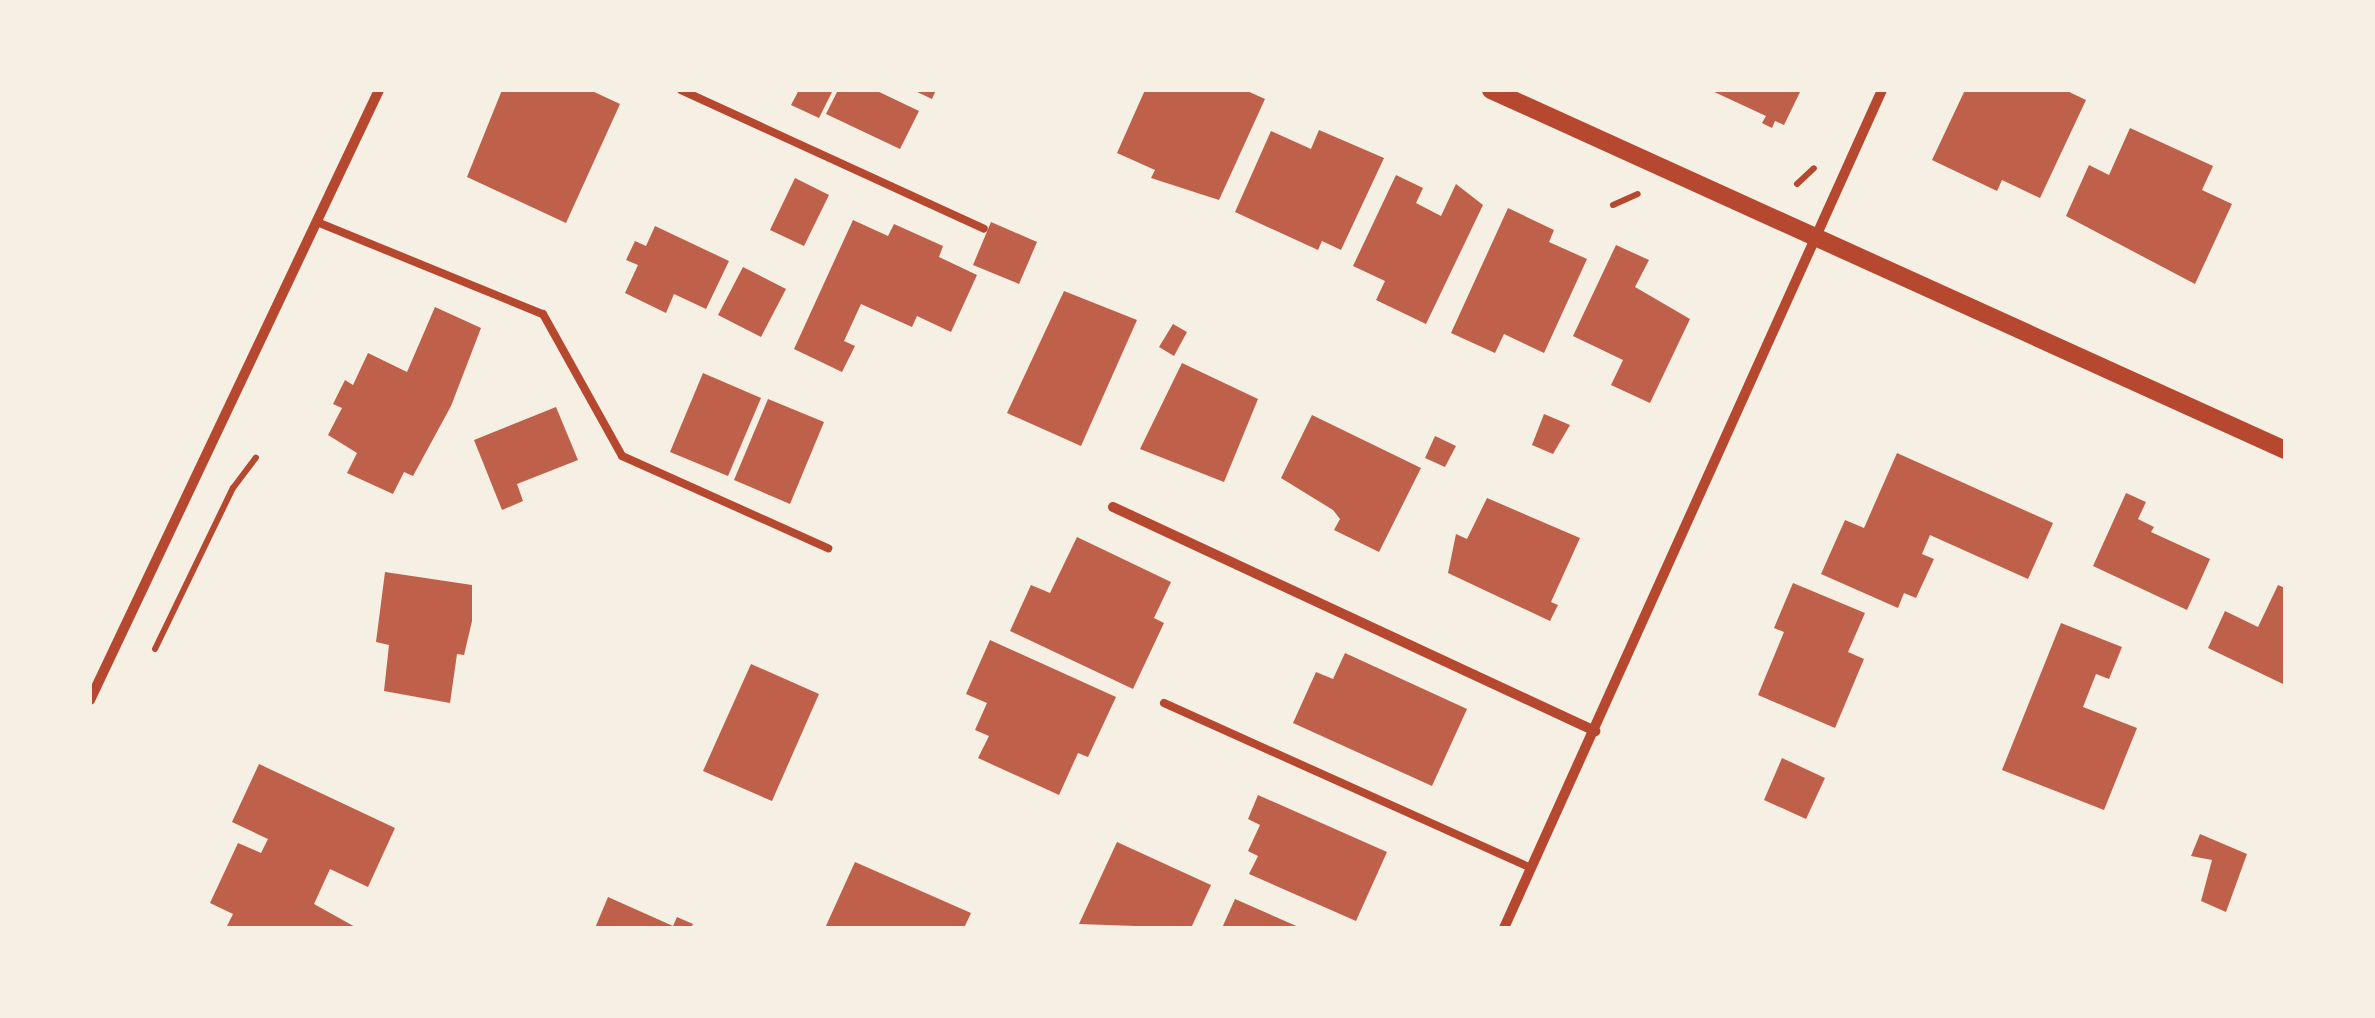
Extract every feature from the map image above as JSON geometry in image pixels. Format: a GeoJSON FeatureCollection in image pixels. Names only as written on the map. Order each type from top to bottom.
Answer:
{"type":"FeatureCollection","features":[{"type":"Feature","properties":{"kind":"street"},"geometry":{"type":"LineString","coordinates":[[90,700],[380,90]]}},
{"type":"Feature","properties":{"kind":"street"},"geometry":{"type":"LineString","coordinates":[[1491,90],[2285,450]]}},
{"type":"Feature","properties":{"kind":"street"},"geometry":{"type":"LineString","coordinates":[[1504,928],[1882,90]]}},
{"type":"Feature","properties":{"kind":"street"},"geometry":{"type":"LineString","coordinates":[[1113,506],[1595,731]]}},
{"type":"Feature","properties":{"kind":"lane"},"geometry":{"type":"LineString","coordinates":[[681,90],[984,229]]}},
{"type":"Feature","properties":{"kind":"lane"},"geometry":{"type":"LineString","coordinates":[[317,222],[543,314],[622,456],[828,548]]}},
{"type":"Feature","properties":{"kind":"lane"},"geometry":{"type":"LineString","coordinates":[[1164,703],[1531,868]]}},
{"type":"Feature","properties":{"kind":"path"},"geometry":{"type":"LineString","coordinates":[[1614,205],[1635,192],[1651,200]]}},
{"type":"Feature","properties":{"kind":"path"},"geometry":{"type":"LineString","coordinates":[[155,649],[234,488],[256,458]]}},
{"type":"Feature","properties":{"kind":"building"},"geometry":{"type":"Polygon","coordinates":[[[502,90],[590,90],[620,104],[566,223],[467,177],[502,90]]]}},
{"type":"Feature","properties":{"kind":"building"},"geometry":{"type":"Polygon","coordinates":[[[799,90],[833,90],[819,118],[791,105],[799,90]]]}},
{"type":"Feature","properties":{"kind":"building"},"geometry":{"type":"Polygon","coordinates":[[[838,90],[875,90],[919,111],[900,149],[826,114],[838,90]]]}},
{"type":"Feature","properties":{"kind":"building"},"geometry":{"type":"Polygon","coordinates":[[[913,90],[936,90],[932,99],[913,90]]]}},
{"type":"Feature","properties":{"kind":"building"},"geometry":{"type":"Polygon","coordinates":[[[1145,90],[1245,90],[1265,99],[1219,200],[1151,178],[1155,170],[1117,153],[1145,90]]]}},
{"type":"Feature","properties":{"kind":"building"},"geometry":{"type":"Polygon","coordinates":[[[1710,90],[1801,90],[1784,125],[1775,121],[1772,128],[1762,123],[1766,116],[1710,90]]]}},
{"type":"Feature","properties":{"kind":"building"},"geometry":{"type":"Polygon","coordinates":[[[1965,90],[2065,90],[2086,100],[2040,198],[2002,180],[1997,191],[1932,160],[1965,90]]]}},
{"type":"Feature","properties":{"kind":"building"},"geometry":{"type":"Polygon","coordinates":[[[2130,128],[2213,166],[2202,190],[2232,204],[2195,284],[2066,216],[2089,165],[2109,175],[2130,128]]]}},
{"type":"Feature","properties":{"kind":"building"},"geometry":{"type":"Polygon","coordinates":[[[1319,130],[1384,158],[1341,250],[1322,241],[1318,250],[1235,212],[1271,131],[1311,149],[1319,130]]]}},
{"type":"Feature","properties":{"kind":"building"},"geometry":{"type":"Polygon","coordinates":[[[1396,175],[1423,188],[1416,203],[1441,216],[1456,184],[1483,205],[1426,324],[1376,300],[1385,281],[1353,266],[1396,175]]]}},
{"type":"Feature","properties":{"kind":"building"},"geometry":{"type":"Polygon","coordinates":[[[795,178],[829,195],[804,246],[770,230],[795,178]]]}},
{"type":"Feature","properties":{"kind":"building"},"geometry":{"type":"Polygon","coordinates":[[[1508,208],[1554,230],[1549,242],[1587,259],[1544,353],[1504,334],[1495,353],[1451,333],[1508,208]]]}},
{"type":"Feature","properties":{"kind":"building"},"geometry":{"type":"Polygon","coordinates":[[[853,220],[888,236],[894,224],[943,246],[939,257],[977,275],[951,332],[917,316],[912,327],[861,304],[844,341],[855,346],[842,372],[794,349],[853,220]]]}},
{"type":"Feature","properties":{"kind":"building"},"geometry":{"type":"Polygon","coordinates":[[[991,222],[1037,242],[1019,284],[973,265],[991,222]]]}},
{"type":"Feature","properties":{"kind":"building"},"geometry":{"type":"Polygon","coordinates":[[[655,226],[729,261],[706,309],[674,294],[666,313],[625,293],[638,265],[626,260],[635,241],[646,246],[655,226]]]}},
{"type":"Feature","properties":{"kind":"building"},"geometry":{"type":"Polygon","coordinates":[[[1616,245],[1649,260],[1635,287],[1690,319],[1650,403],[1611,385],[1623,360],[1573,336],[1616,245]]]}},
{"type":"Feature","properties":{"kind":"building"},"geometry":{"type":"Polygon","coordinates":[[[743,267],[786,289],[761,337],[718,315],[743,267]]]}},
{"type":"Feature","properties":{"kind":"building"},"geometry":{"type":"Polygon","coordinates":[[[1064,291],[1137,320],[1081,446],[1007,413],[1064,291]]]}},
{"type":"Feature","properties":{"kind":"building"},"geometry":{"type":"Polygon","coordinates":[[[435,307],[481,328],[451,406],[413,476],[404,472],[393,494],[347,473],[357,453],[328,435],[342,408],[333,404],[345,380],[353,385],[368,353],[407,372],[435,307]]]}},
{"type":"Feature","properties":{"kind":"building"},"geometry":{"type":"Polygon","coordinates":[[[1173,324],[1187,332],[1174,356],[1159,347],[1173,324]]]}},
{"type":"Feature","properties":{"kind":"building"},"geometry":{"type":"Polygon","coordinates":[[[1182,363],[1258,399],[1224,482],[1140,449],[1182,363]]]}},
{"type":"Feature","properties":{"kind":"building"},"geometry":{"type":"Polygon","coordinates":[[[703,373],[761,398],[728,476],[670,452],[703,373]]]}},
{"type":"Feature","properties":{"kind":"building"},"geometry":{"type":"Polygon","coordinates":[[[768,399],[824,422],[790,504],[734,480],[768,399]]]}},
{"type":"Feature","properties":{"kind":"building"},"geometry":{"type":"Polygon","coordinates":[[[556,407],[578,460],[517,484],[523,501],[502,510],[474,440],[556,407]]]}},
{"type":"Feature","properties":{"kind":"building"},"geometry":{"type":"Polygon","coordinates":[[[1544,414],[1570,425],[1553,454],[1532,445],[1544,414]]]}},
{"type":"Feature","properties":{"kind":"building"},"geometry":{"type":"Polygon","coordinates":[[[1312,415],[1421,468],[1379,552],[1334,530],[1340,519],[1333,510],[1281,478],[1312,415]]]}},
{"type":"Feature","properties":{"kind":"building"},"geometry":{"type":"Polygon","coordinates":[[[1435,436],[1456,446],[1445,467],[1425,458],[1435,436]]]}},
{"type":"Feature","properties":{"kind":"building"},"geometry":{"type":"Polygon","coordinates":[[[1897,453],[2053,523],[2028,579],[1930,535],[1922,554],[1934,559],[1916,598],[1904,593],[1898,608],[1821,574],[1845,520],[1864,528],[1897,453]]]}},
{"type":"Feature","properties":{"kind":"building"},"geometry":{"type":"Polygon","coordinates":[[[2126,493],[2146,502],[2138,519],[2154,527],[2151,532],[2210,559],[2187,610],[2093,566],[2126,493]]]}},
{"type":"Feature","properties":{"kind":"building"},"geometry":{"type":"Polygon","coordinates":[[[1487,498],[1580,538],[1551,602],[1558,605],[1550,621],[1448,573],[1456,534],[1467,539],[1487,498]]]}},
{"type":"Feature","properties":{"kind":"building"},"geometry":{"type":"Polygon","coordinates":[[[1077,537],[1171,582],[1154,618],[1164,623],[1133,689],[1010,631],[1031,585],[1050,593],[1077,537]]]}},
{"type":"Feature","properties":{"kind":"building"},"geometry":{"type":"Polygon","coordinates":[[[385,572],[472,585],[472,621],[464,655],[457,654],[450,703],[384,691],[389,645],[376,642],[385,572]]]}},
{"type":"Feature","properties":{"kind":"building"},"geometry":{"type":"Polygon","coordinates":[[[1793,583],[1865,613],[1848,652],[1864,659],[1835,728],[1758,695],[1784,632],[1774,628],[1793,583]]]}},
{"type":"Feature","properties":{"kind":"building"},"geometry":{"type":"Polygon","coordinates":[[[2278,585],[2285,588],[2283,684],[2208,648],[2225,611],[2258,627],[2278,585]]]}},
{"type":"Feature","properties":{"kind":"building"},"geometry":{"type":"Polygon","coordinates":[[[2061,623],[2122,647],[2109,679],[2096,674],[2083,707],[2137,728],[2104,810],[2002,770],[2061,623]]]}},
{"type":"Feature","properties":{"kind":"building"},"geometry":{"type":"Polygon","coordinates":[[[990,640],[1116,697],[1088,757],[1078,753],[1059,795],[978,758],[989,736],[975,730],[987,703],[966,694],[990,640]]]}},
{"type":"Feature","properties":{"kind":"building"},"geometry":{"type":"Polygon","coordinates":[[[1345,653],[1467,709],[1432,786],[1293,723],[1316,672],[1333,679],[1345,653]]]}},
{"type":"Feature","properties":{"kind":"building"},"geometry":{"type":"Polygon","coordinates":[[[751,664],[819,694],[772,801],[703,771],[751,664]]]}},
{"type":"Feature","properties":{"kind":"building"},"geometry":{"type":"Polygon","coordinates":[[[1782,758],[1825,778],[1806,819],[1764,800],[1782,758]]]}},
{"type":"Feature","properties":{"kind":"building"},"geometry":{"type":"Polygon","coordinates":[[[259,764],[395,828],[368,887],[330,869],[314,904],[357,928],[226,928],[233,914],[210,903],[238,843],[261,853],[268,839],[232,822],[259,764]]]}},
{"type":"Feature","properties":{"kind":"building"},"geometry":{"type":"Polygon","coordinates":[[[1258,795],[1387,852],[1356,921],[1249,874],[1258,856],[1248,851],[1260,825],[1248,819],[1258,795]]]}},
{"type":"Feature","properties":{"kind":"building"},"geometry":{"type":"Polygon","coordinates":[[[2200,834],[2247,854],[2226,912],[2201,901],[2212,860],[2191,856],[2200,834]]]}},
{"type":"Feature","properties":{"kind":"building"},"geometry":{"type":"Polygon","coordinates":[[[1117,842],[1211,885],[1191,928],[1079,924],[1117,842]]]}},
{"type":"Feature","properties":{"kind":"building"},"geometry":{"type":"Polygon","coordinates":[[[855,862],[971,913],[964,928],[825,928],[855,862]]]}},
{"type":"Feature","properties":{"kind":"building"},"geometry":{"type":"Polygon","coordinates":[[[608,897],[673,926],[677,917],[693,924],[691,928],[595,928],[608,897]]]}},
{"type":"Feature","properties":{"kind":"building"},"geometry":{"type":"Polygon","coordinates":[[[1235,899],[1301,928],[1222,928],[1235,899]]]}}]}
